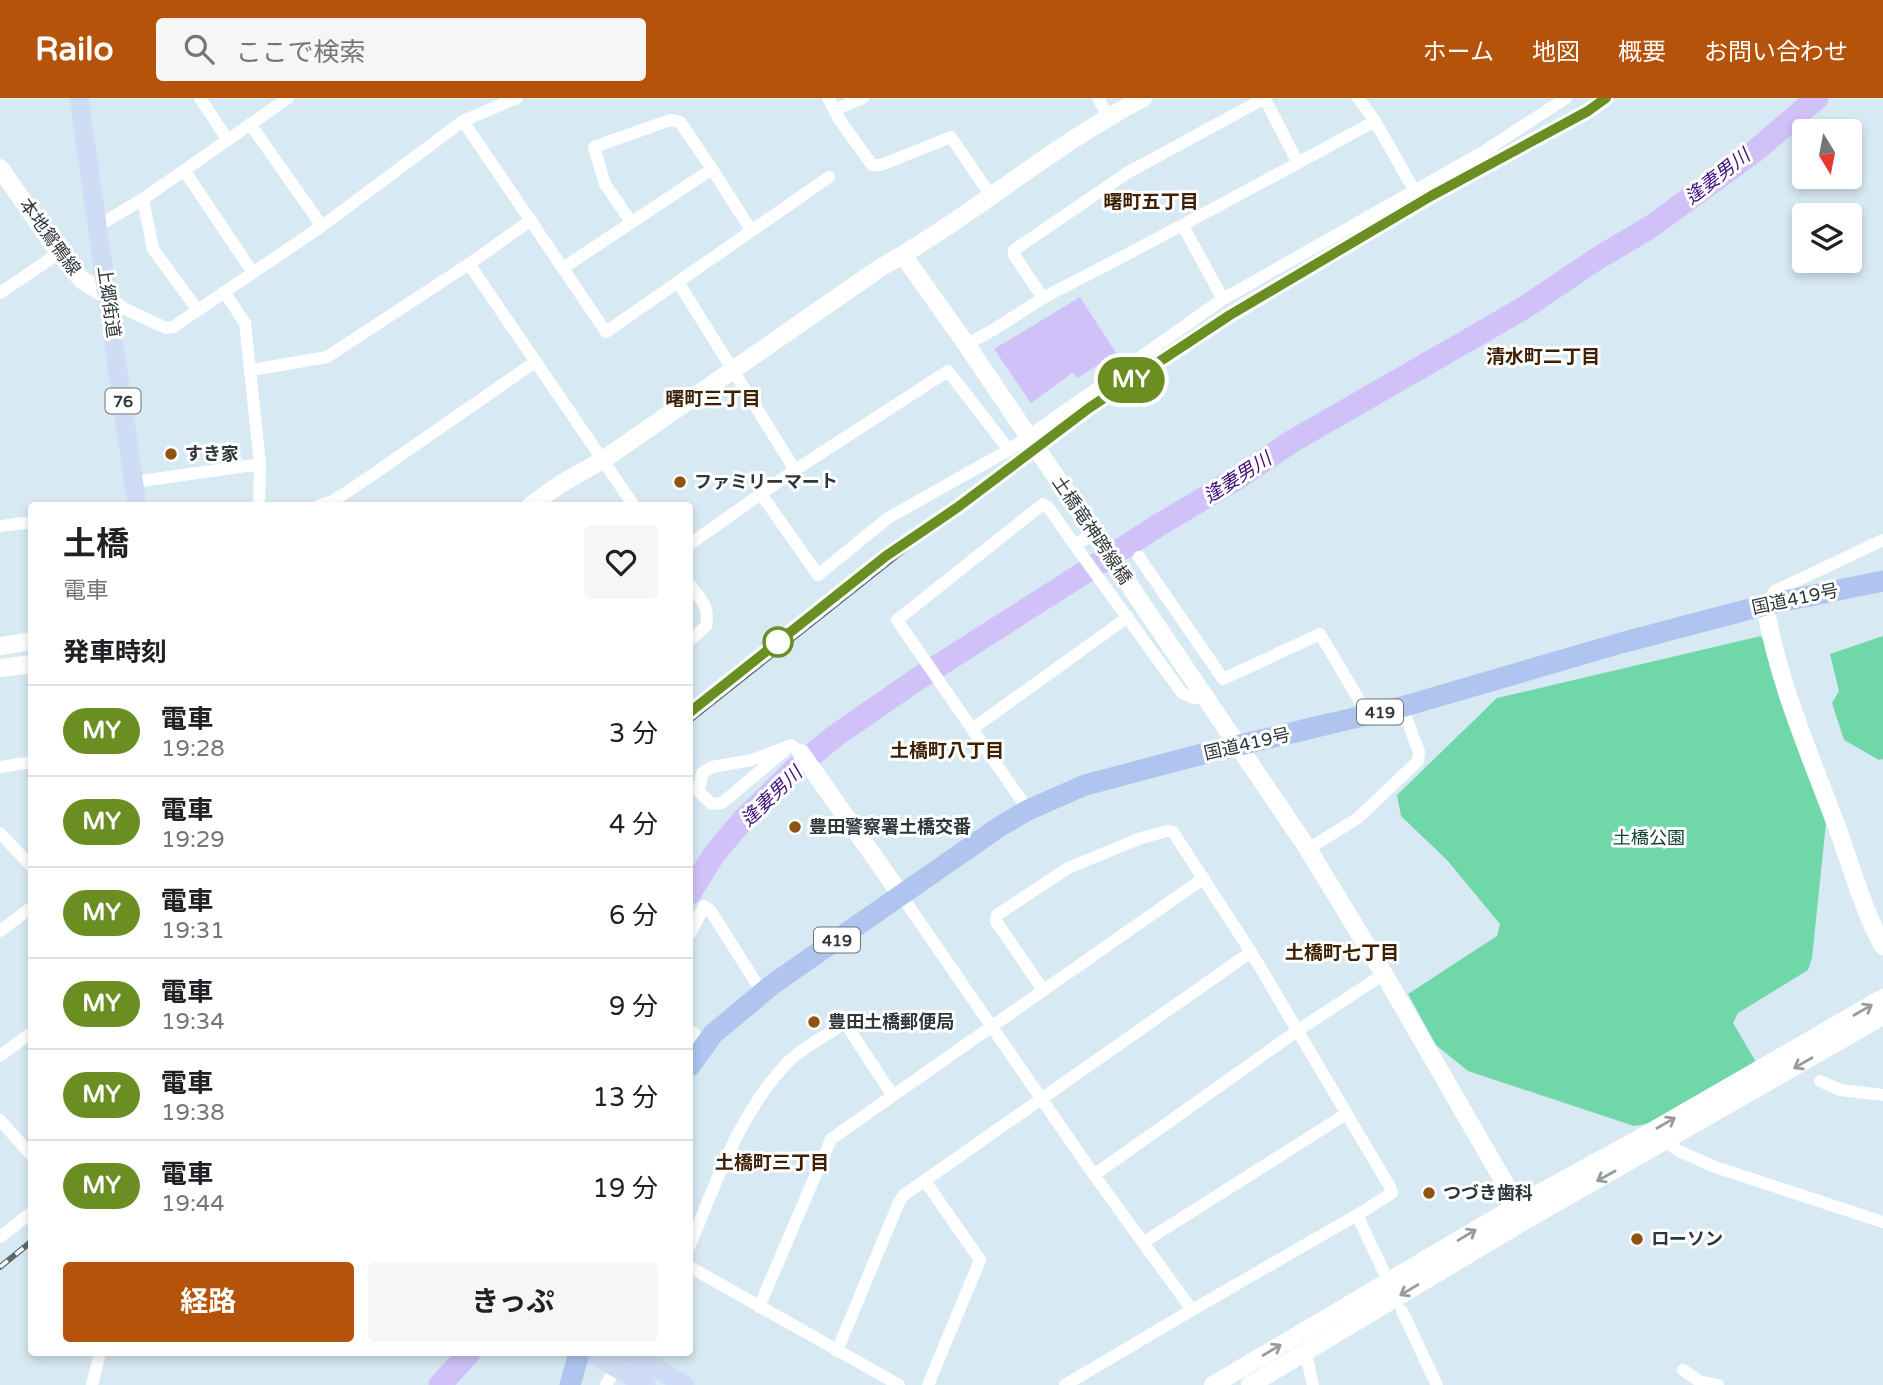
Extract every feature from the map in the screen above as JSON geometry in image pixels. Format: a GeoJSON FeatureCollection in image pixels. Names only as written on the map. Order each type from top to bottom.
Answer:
{"type":"FeatureCollection","features":[{"type":"Feature","properties":{"kind":"highway","name":"国道419号"},"geometry":{"type":"LineString","coordinates":[[696,1040],[901,895],[1028,810],[1085,785],[1402,707],[1620,643],[1765,605],[1883,580]]}},
{"type":"Feature","properties":{"kind":"highway"},"geometry":{"type":"LineString","coordinates":[[570,1385],[578,1356]]}},
{"type":"Feature","properties":{"kind":"main road","name":"上郷街道"},"geometry":{"type":"LineString","coordinates":[[79,98],[136,502]]}},
{"type":"Feature","properties":{"kind":"main road"},"geometry":{"type":"LineString","coordinates":[[634,1356],[685,1385]]}},
{"type":"Feature","properties":{"kind":"main road"},"geometry":{"type":"LineString","coordinates":[[604,1361],[646,1385]]}},
{"type":"Feature","properties":{"kind":"street"},"geometry":{"type":"LineString","coordinates":[[200,98],[227,139]]}},
{"type":"Feature","properties":{"kind":"street"},"geometry":{"type":"LineString","coordinates":[[98,226],[143,199],[287,98]]}},
{"type":"Feature","properties":{"kind":"street"},"geometry":{"type":"LineString","coordinates":[[863,98],[831,104],[872,165],[877,166],[951,137],[991,196]]}},
{"type":"Feature","properties":{"kind":"street"},"geometry":{"type":"LineString","coordinates":[[1098,98],[1108,116]]}},
{"type":"Feature","properties":{"kind":"street"},"geometry":{"type":"LineString","coordinates":[[536,502],[603,460],[1066,142],[1143,98]]}},
{"type":"Feature","properties":{"kind":"street"},"geometry":{"type":"LineString","coordinates":[[1358,98],[1375,121],[1414,190]]}},
{"type":"Feature","properties":{"kind":"street"},"geometry":{"type":"LineString","coordinates":[[761,494],[818,575],[888,518],[1009,450],[1223,299],[1483,152],[1566,98]]}},
{"type":"Feature","properties":{"kind":"street"},"geometry":{"type":"LineString","coordinates":[[108,296],[125,309],[166,328],[173,327],[322,226],[463,121],[514,99]]}},
{"type":"Feature","properties":{"kind":"street"},"geometry":{"type":"LineString","coordinates":[[1043,298],[1014,255],[1017,247],[1137,167],[1265,99],[1298,163]]}},
{"type":"Feature","properties":{"kind":"street"},"geometry":{"type":"LineString","coordinates":[[631,222],[605,184],[594,147],[670,120],[680,122],[751,230]]}},
{"type":"Feature","properties":{"kind":"street"},"geometry":{"type":"LineString","coordinates":[[463,121],[606,332],[829,177]]}},
{"type":"Feature","properties":{"kind":"street"},"geometry":{"type":"LineString","coordinates":[[966,344],[1043,298],[1375,121]]}},
{"type":"Feature","properties":{"kind":"street"},"geometry":{"type":"LineString","coordinates":[[250,124],[322,226]]}},
{"type":"Feature","properties":{"kind":"street","name":"本地鴛鴨線"},"geometry":{"type":"LineString","coordinates":[[0,168],[59,253],[82,280],[108,296]]}},
{"type":"Feature","properties":{"kind":"street"},"geometry":{"type":"LineString","coordinates":[[563,268],[712,169]]}},
{"type":"Feature","properties":{"kind":"street"},"geometry":{"type":"LineString","coordinates":[[184,170],[253,273]]}},
{"type":"Feature","properties":{"kind":"street"},"geometry":{"type":"LineString","coordinates":[[143,199],[153,250],[197,309]]}},
{"type":"Feature","properties":{"kind":"street"},"geometry":{"type":"LineString","coordinates":[[252,370],[327,356],[531,220]]}},
{"type":"Feature","properties":{"kind":"street"},"geometry":{"type":"LineString","coordinates":[[1182,226],[1223,299]]}},
{"type":"Feature","properties":{"kind":"street"},"geometry":{"type":"LineString","coordinates":[[0,293],[59,253]]}},
{"type":"Feature","properties":{"kind":"street","name":"土橋竜神跨線橋"},"geometry":{"type":"LineString","coordinates":[[903,255],[1308,849],[1384,974],[1522,1213]]}},
{"type":"Feature","properties":{"kind":"street"},"geometry":{"type":"LineString","coordinates":[[468,264],[631,502]]}},
{"type":"Feature","properties":{"kind":"street"},"geometry":{"type":"LineString","coordinates":[[678,282],[795,470]]}},
{"type":"Feature","properties":{"kind":"street"},"geometry":{"type":"LineString","coordinates":[[224,292],[245,323],[260,464],[259,502]]}},
{"type":"Feature","properties":{"kind":"street"},"geometry":{"type":"LineString","coordinates":[[327,502],[359,484],[535,362]]}},
{"type":"Feature","properties":{"kind":"street"},"geometry":{"type":"LineString","coordinates":[[693,542],[795,470],[948,371],[1009,450]]}},
{"type":"Feature","properties":{"kind":"street"},"geometry":{"type":"LineString","coordinates":[[134,482],[260,464]]}},
{"type":"Feature","properties":{"kind":"street"},"geometry":{"type":"LineString","coordinates":[[1028,810],[897,620],[1043,505],[1049,508],[1182,693],[1194,698],[1206,696]]}},
{"type":"Feature","properties":{"kind":"street"},"geometry":{"type":"LineString","coordinates":[[0,526],[28,522]]}},
{"type":"Feature","properties":{"kind":"street"},"geometry":{"type":"LineString","coordinates":[[1076,547],[1090,537]]}},
{"type":"Feature","properties":{"kind":"street"},"geometry":{"type":"LineString","coordinates":[[1883,540],[1775,591],[1765,605],[1789,697],[1883,946]]}},
{"type":"Feature","properties":{"kind":"street"},"geometry":{"type":"LineString","coordinates":[[1139,557],[1223,679],[1320,634],[1368,715]]}},
{"type":"Feature","properties":{"kind":"street"},"geometry":{"type":"LineString","coordinates":[[693,589],[709,615],[706,626],[693,637]]}},
{"type":"Feature","properties":{"kind":"street"},"geometry":{"type":"LineString","coordinates":[[972,729],[1128,617]]}},
{"type":"Feature","properties":{"kind":"street"},"geometry":{"type":"LineString","coordinates":[[0,646],[28,642]]}},
{"type":"Feature","properties":{"kind":"street"},"geometry":{"type":"LineString","coordinates":[[0,668],[28,664]]}},
{"type":"Feature","properties":{"kind":"street"},"geometry":{"type":"LineString","coordinates":[[1308,849],[1358,818],[1418,761],[1419,752],[1402,707]]}},
{"type":"Feature","properties":{"kind":"street"},"geometry":{"type":"LineString","coordinates":[[796,749],[722,803],[712,804],[699,792],[702,773],[712,767],[796,749]]}},
{"type":"Feature","properties":{"kind":"street"},"geometry":{"type":"LineString","coordinates":[[796,749],[820,779],[1094,1175],[1192,1310]]}},
{"type":"Feature","properties":{"kind":"street"},"geometry":{"type":"LineString","coordinates":[[0,767],[28,763]]}},
{"type":"Feature","properties":{"kind":"street"},"geometry":{"type":"LineString","coordinates":[[1042,990],[996,921],[997,915],[1068,868],[1115,848],[1167,831],[1173,832],[1251,952],[1392,1193],[1065,1385]]}},
{"type":"Feature","properties":{"kind":"street"},"geometry":{"type":"LineString","coordinates":[[0,833],[28,863]]}},
{"type":"Feature","properties":{"kind":"street"},"geometry":{"type":"LineString","coordinates":[[759,1307],[831,1139],[1204,878]]}},
{"type":"Feature","properties":{"kind":"street"},"geometry":{"type":"LineString","coordinates":[[693,928],[704,906],[710,910],[762,992]]}},
{"type":"Feature","properties":{"kind":"street"},"geometry":{"type":"LineString","coordinates":[[0,931],[28,910]]}},
{"type":"Feature","properties":{"kind":"street"},"geometry":{"type":"LineString","coordinates":[[837,1350],[899,1202],[1251,952]]}},
{"type":"Feature","properties":{"kind":"street"},"geometry":{"type":"LineString","coordinates":[[1094,1175],[1297,1031],[1384,974]]}},
{"type":"Feature","properties":{"kind":"street"},"geometry":{"type":"LineString","coordinates":[[1250,1385],[1659,1128],[1883,998]]}},
{"type":"Feature","properties":{"kind":"street"},"geometry":{"type":"LineString","coordinates":[[1213,1385],[1522,1213],[1666,1142],[1883,1016]]}},
{"type":"Feature","properties":{"kind":"street"},"geometry":{"type":"LineString","coordinates":[[693,1238],[744,1119],[788,1062],[802,1051],[841,1025],[847,1026],[893,1096]]}},
{"type":"Feature","properties":{"kind":"street"},"geometry":{"type":"LineString","coordinates":[[0,1056],[28,1035]]}},
{"type":"Feature","properties":{"kind":"street"},"geometry":{"type":"LineString","coordinates":[[1820,1081],[1840,1090],[1883,1095]]}},
{"type":"Feature","properties":{"kind":"street"},"geometry":{"type":"LineString","coordinates":[[1144,1242],[1346,1114]]}},
{"type":"Feature","properties":{"kind":"street"},"geometry":{"type":"LineString","coordinates":[[0,1120],[28,1152]]}},
{"type":"Feature","properties":{"kind":"street"},"geometry":{"type":"LineString","coordinates":[[1666,1142],[1679,1151],[1715,1167],[1883,1222]]}},
{"type":"Feature","properties":{"kind":"street"},"geometry":{"type":"LineString","coordinates":[[925,1181],[980,1260],[928,1385]]}},
{"type":"Feature","properties":{"kind":"street"},"geometry":{"type":"LineString","coordinates":[[0,1237],[28,1215]]}},
{"type":"Feature","properties":{"kind":"street"},"geometry":{"type":"LineString","coordinates":[[1357,1215],[1383,1270]]}},
{"type":"Feature","properties":{"kind":"street"},"geometry":{"type":"LineString","coordinates":[[693,1269],[900,1385]]}},
{"type":"Feature","properties":{"kind":"street"},"geometry":{"type":"LineString","coordinates":[[1402,1311],[1437,1385]]}},
{"type":"Feature","properties":{"kind":"street"},"geometry":{"type":"LineString","coordinates":[[1305,1350],[1313,1385]]}},
{"type":"Feature","properties":{"kind":"street"},"geometry":{"type":"LineString","coordinates":[[92,1385],[99,1356]]}},
{"type":"Feature","properties":{"kind":"street"},"geometry":{"type":"LineString","coordinates":[[604,1361],[606,1385]]}},
{"type":"Feature","properties":{"kind":"street"},"geometry":{"type":"LineString","coordinates":[[1683,1370],[1698,1383],[1718,1385]]}},
{"type":"Feature","properties":{"kind":"green space","name":"土橋公園"},"geometry":{"type":"Polygon","coordinates":[[[1761,636],[1826,823],[1812,958],[1808,970],[1738,1013],[1733,1023],[1756,1062],[1652,1123],[1634,1126],[1468,1071],[1436,1045],[1408,994],[1497,936],[1500,924],[1447,860],[1401,816],[1397,795],[1497,698],[1761,636]]]}},
{"type":"Feature","properties":{"kind":"green space"},"geometry":{"type":"Polygon","coordinates":[[[1883,636],[1883,759],[1879,760],[1844,740],[1832,703],[1839,691],[1830,654],[1883,636]]]}},
{"type":"Feature","properties":{"kind":"shaded area"},"geometry":{"type":"Polygon","coordinates":[[[1080,297],[1116,353],[1078,378],[1072,373],[1031,403],[994,349],[1080,297]]]}},
{"type":"Feature","properties":{"kind":"waterway","name":"逢妻男川"},"geometry":{"type":"LineString","coordinates":[[693,888],[715,853],[744,819],[796,768],[835,736],[919,678],[1291,442],[1524,308],[1598,258],[1649,228],[1755,151],[1817,98]]}},
{"type":"Feature","properties":{"kind":"waterway","name":"逢妻男川"},"geometry":{"type":"LineString","coordinates":[[440,1385],[466,1356]]}},
{"type":"Feature","properties":{"kind":"railway"},"geometry":{"type":"LineString","coordinates":[[693,718],[958,507],[1089,408],[1230,315],[1431,196],[1588,111],[1607,98]]}},
{"type":"Feature","properties":{"kind":"railway"},"geometry":{"type":"LineString","coordinates":[[0,1267],[28,1244]]}},
{"type":"Feature","properties":{"kind":"train","name":"MY"},"geometry":{"type":"LineString","coordinates":[[693,710],[886,556],[958,507],[1089,408],[1230,315],[1431,196],[1588,111],[1606,98]]}},
{"type":"Feature","properties":{"kind":"place","name":"すき家"},"geometry":{"type":"Point","coordinates":[171,454]}},
{"type":"Feature","properties":{"kind":"place","name":"ファミリーマート"},"geometry":{"type":"Point","coordinates":[680,482]}},
{"type":"Feature","properties":{"kind":"place","name":"豊田警察署土橋交番"},"geometry":{"type":"Point","coordinates":[795,827]}},
{"type":"Feature","properties":{"kind":"place","name":"豊田土橋郵便局"},"geometry":{"type":"Point","coordinates":[814,1022]}},
{"type":"Feature","properties":{"kind":"place","name":"つづき歯科"},"geometry":{"type":"Point","coordinates":[1429,1193]}},
{"type":"Feature","properties":{"kind":"place","name":"ローソン"},"geometry":{"type":"Point","coordinates":[1637,1239]}},
{"type":"Feature","properties":{"kind":"district","name":"曙町五丁目"},"geometry":{"type":"Point","coordinates":[1151,201]}},
{"type":"Feature","properties":{"kind":"district","name":"清水町二丁目"},"geometry":{"type":"Point","coordinates":[1543,356]}},
{"type":"Feature","properties":{"kind":"district","name":"曙町三丁目"},"geometry":{"type":"Point","coordinates":[713,398]}},
{"type":"Feature","properties":{"kind":"district","name":"土橋町八丁目"},"geometry":{"type":"Point","coordinates":[947,750]}},
{"type":"Feature","properties":{"kind":"district","name":"土橋町七丁目"},"geometry":{"type":"Point","coordinates":[1342,952]}},
{"type":"Feature","properties":{"kind":"district","name":"土橋町三丁目"},"geometry":{"type":"Point","coordinates":[772,1162]}}]}
